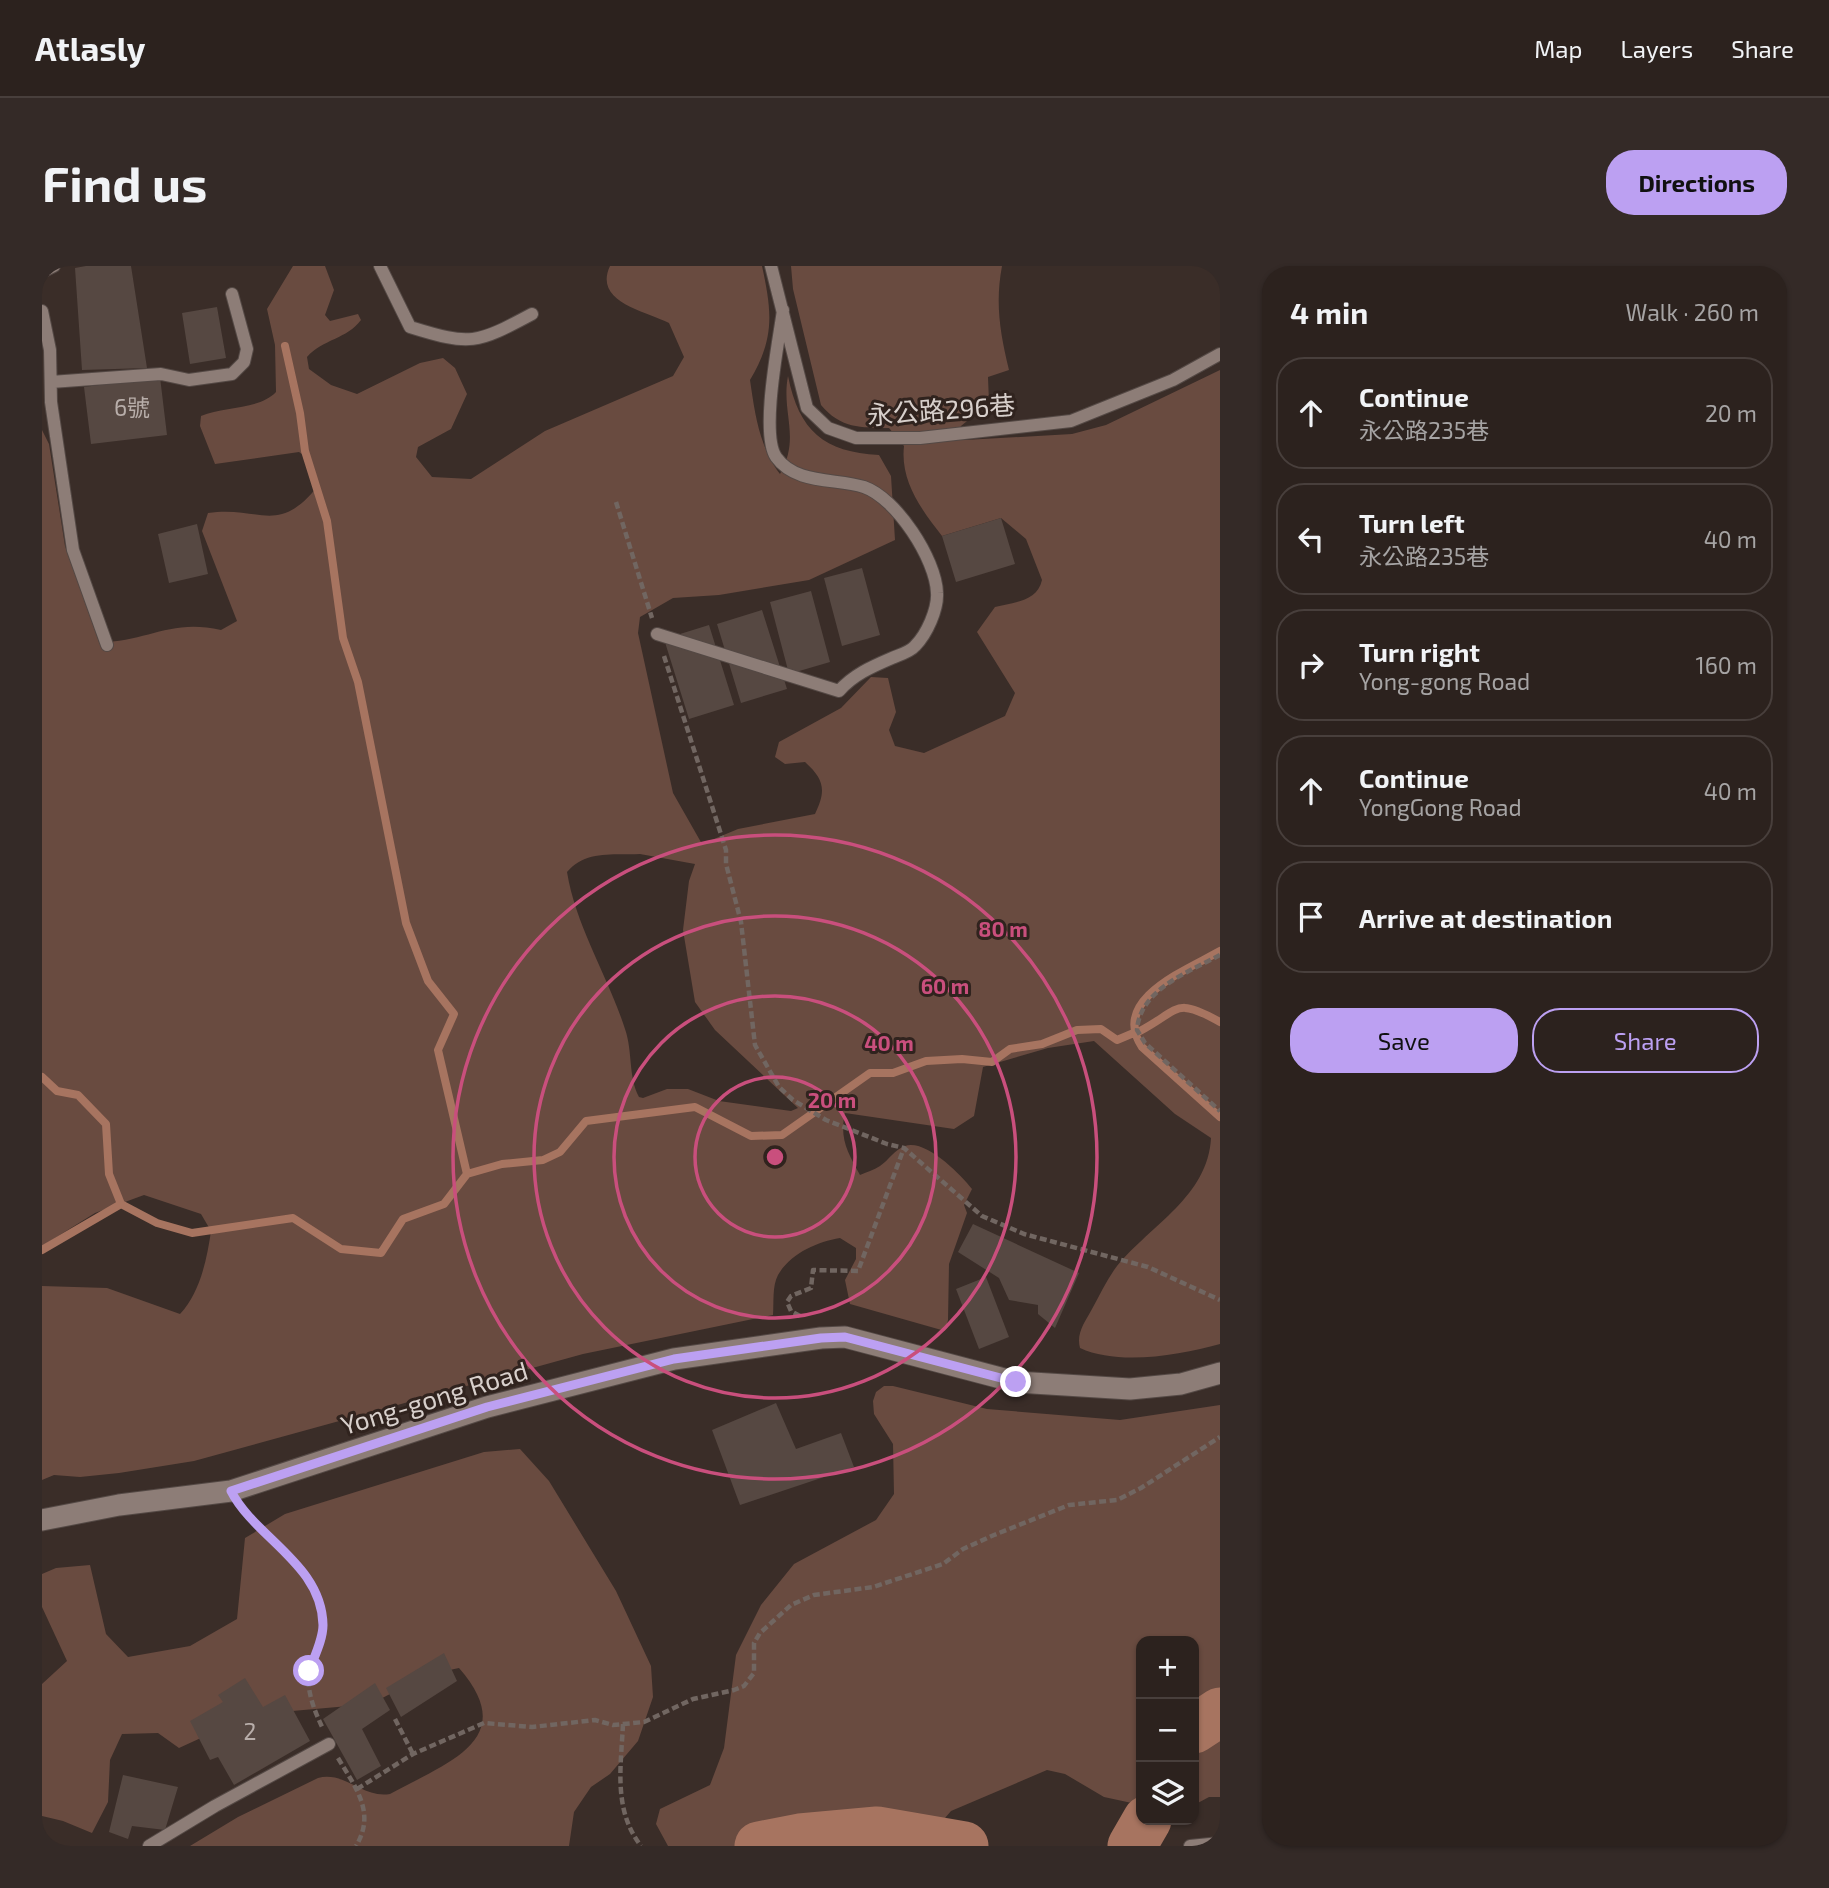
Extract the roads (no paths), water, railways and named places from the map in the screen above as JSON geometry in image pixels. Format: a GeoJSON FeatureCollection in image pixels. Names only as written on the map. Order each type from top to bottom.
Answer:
{"type":"FeatureCollection","features":[{"type":"Feature","properties":{"kind":"street"},"geometry":{"type":"LineString","coordinates":[[42,1520],[119,1505],[231,1491],[500,1403],[674,1359],[821,1338],[845,1337],[1016,1382],[1130,1390],[1181,1384],[1220,1373]]}},
{"type":"Feature","properties":{"kind":"lane"},"geometry":{"type":"LineString","coordinates":[[42,272],[54,266]]}},
{"type":"Feature","properties":{"kind":"lane"},"geometry":{"type":"LineString","coordinates":[[380,266],[410,327],[454,340],[488,338],[532,314]]}},
{"type":"Feature","properties":{"kind":"lane","name":"永公路296巷"},"geometry":{"type":"LineString","coordinates":[[771,266],[807,408],[828,428],[856,439],[920,438],[1071,421],[1172,380],[1220,354]]}},
{"type":"Feature","properties":{"kind":"lane"},"geometry":{"type":"LineString","coordinates":[[51,382],[161,374],[189,380],[232,374],[244,362],[247,349],[232,294]]}},
{"type":"Feature","properties":{"kind":"lane"},"geometry":{"type":"LineString","coordinates":[[657,634],[839,691],[851,677],[915,648],[930,623],[937,594],[931,568],[894,504],[864,488],[829,483],[792,470],[774,451],[771,444],[770,409],[782,310]]}},
{"type":"Feature","properties":{"kind":"lane"},"geometry":{"type":"LineString","coordinates":[[42,311],[50,350],[51,382],[73,550],[107,645]]}},
{"type":"Feature","properties":{"kind":"lane"},"geometry":{"type":"LineString","coordinates":[[149,1846],[215,1806],[329,1744]]}},
{"type":"Feature","properties":{"kind":"lane"},"geometry":{"type":"LineString","coordinates":[[1190,1846],[1220,1843]]}},
{"type":"Feature","properties":{"kind":"waterway"},"geometry":{"type":"LineString","coordinates":[[285,346],[300,413],[305,451],[327,521],[343,638],[358,682],[406,923],[428,981],[454,1014],[438,1050],[467,1174]]}},
{"type":"Feature","properties":{"kind":"waterway"},"geometry":{"type":"LineString","coordinates":[[1220,951],[1157,988],[1136,1014],[1135,1030],[1142,1047],[1220,1117]]}},
{"type":"Feature","properties":{"kind":"waterway"},"geometry":{"type":"LineString","coordinates":[[1140,1031],[1171,1012],[1185,1008],[1194,1009],[1220,1022]]}},
{"type":"Feature","properties":{"kind":"waterway"},"geometry":{"type":"LineString","coordinates":[[42,1077],[57,1091],[78,1095],[106,1124],[109,1174],[121,1204],[157,1223],[192,1233],[293,1218],[341,1249],[381,1253],[403,1219],[444,1204],[467,1174],[502,1164],[543,1160],[560,1152],[586,1121],[695,1107],[751,1136],[782,1135],[870,1073],[893,1073],[926,1061],[962,1059],[992,1062],[1010,1049],[1042,1044],[1077,1030],[1101,1029],[1117,1040],[1136,1032]]}},
{"type":"Feature","properties":{"kind":"waterway"},"geometry":{"type":"LineString","coordinates":[[42,1250],[121,1204]]}},
{"type":"Feature","properties":{"kind":"waterway"},"geometry":{"type":"LineString","coordinates":[[1199,1726],[1220,1712]]}},
{"type":"Feature","properties":{"kind":"waterway"},"geometry":{"type":"LineString","coordinates":[[1132,1846],[1144,1825]]}},
{"type":"Feature","properties":{"kind":"waterway"},"geometry":{"type":"LineString","coordinates":[[759,1846],[800,1838],[877,1831],[964,1846]]}}]}
